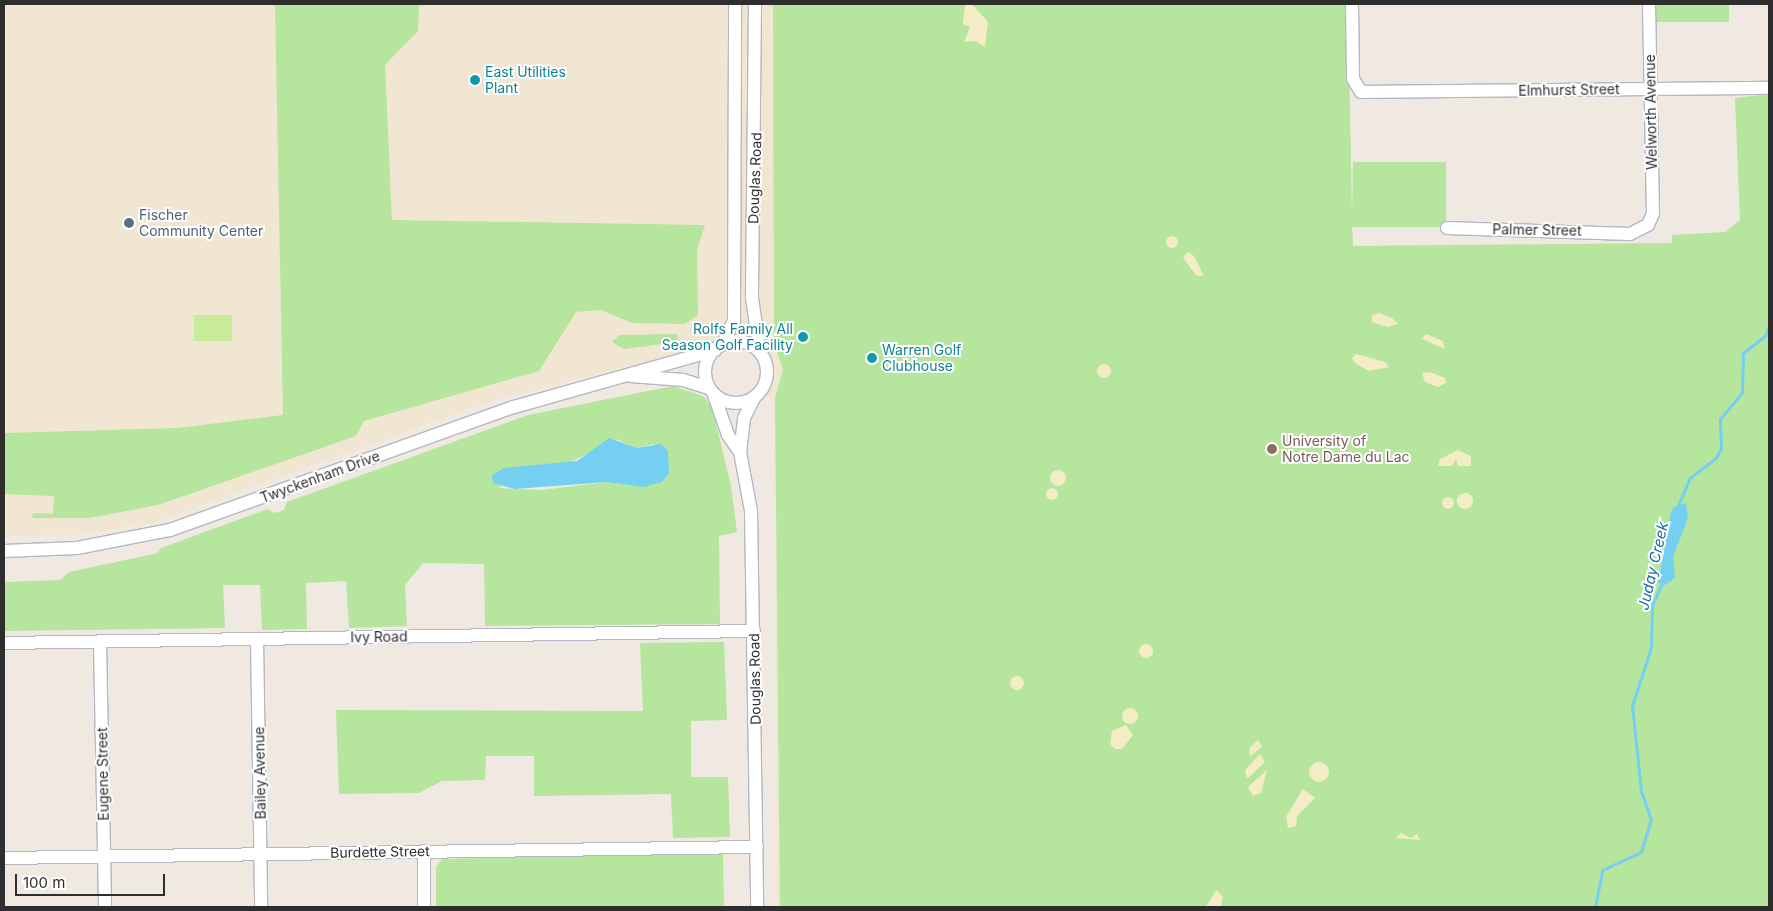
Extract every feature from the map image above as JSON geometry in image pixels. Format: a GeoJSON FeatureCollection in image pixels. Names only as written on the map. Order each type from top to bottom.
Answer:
{"type":"FeatureCollection","features":[{"type":"Feature","properties":{"kind":"street","name":"Douglas Road"},"geometry":{"type":"LineString","coordinates":[[718,347],[734,320],[735,4]]}},
{"type":"Feature","properties":{"kind":"street","name":"Douglas Road"},"geometry":{"type":"LineString","coordinates":[[755,4],[757,141],[752,298],[760,352]]}},
{"type":"Feature","properties":{"kind":"street","name":"Elmhurst Street"},"geometry":{"type":"LineString","coordinates":[[1352,4],[1353,79],[1355,87],[1368,92],[1769,88]]}},
{"type":"Feature","properties":{"kind":"street","name":"Welworth Avenue"},"geometry":{"type":"LineString","coordinates":[[1649,4],[1651,220]]}},
{"type":"Feature","properties":{"kind":"street","name":"Palmer Street"},"geometry":{"type":"LineString","coordinates":[[1447,228],[1630,234],[1644,230],[1651,220]]}},
{"type":"Feature","properties":{"kind":"street"},"geometry":{"type":"LineString","coordinates":[[742,342],[760,352],[766,381],[754,398],[738,404],[712,391],[706,368],[718,347],[742,342]]}},
{"type":"Feature","properties":{"kind":"street","name":"Twyckenham Drive"},"geometry":{"type":"LineString","coordinates":[[4,550],[77,548],[170,530],[514,408],[631,376],[651,365],[718,347]]}},
{"type":"Feature","properties":{"kind":"street","name":"Twyckenham Drive"},"geometry":{"type":"LineString","coordinates":[[631,376],[683,380],[712,391]]}},
{"type":"Feature","properties":{"kind":"street","name":"Douglas Road"},"geometry":{"type":"LineString","coordinates":[[712,391],[728,435],[740,452]]}},
{"type":"Feature","properties":{"kind":"street","name":"Douglas Road"},"geometry":{"type":"LineString","coordinates":[[754,398],[744,418],[740,452],[751,511],[757,907]]}},
{"type":"Feature","properties":{"kind":"street","name":"Ivy Road"},"geometry":{"type":"LineString","coordinates":[[4,643],[754,632]]}},
{"type":"Feature","properties":{"kind":"street","name":"Bailey Avenue"},"geometry":{"type":"LineString","coordinates":[[257,639],[261,907]]}},
{"type":"Feature","properties":{"kind":"street","name":"Eugene Street"},"geometry":{"type":"LineString","coordinates":[[100,642],[105,907]]}},
{"type":"Feature","properties":{"kind":"street","name":"Burdette Street"},"geometry":{"type":"LineString","coordinates":[[4,858],[105,858],[757,846]]}},
{"type":"Feature","properties":{"kind":"street"},"geometry":{"type":"LineString","coordinates":[[424,851],[424,907]]}},
{"type":"Feature","properties":{"kind":"shaded area","name":"University of Notre Dame du Lac"},"geometry":{"type":"Polygon","coordinates":[[[4,4],[1348,4],[1353,246],[1769,241],[1769,907],[778,907],[774,403],[766,394],[773,373],[760,323],[727,324],[720,335],[701,348],[500,398],[156,522],[86,534],[4,537],[4,4]]]}},
{"type":"Feature","properties":{"kind":"green space"},"geometry":{"type":"Polygon","coordinates":[[[275,4],[419,4],[418,31],[385,65],[392,220],[705,225],[697,250],[698,315],[685,324],[632,323],[601,310],[576,312],[539,371],[364,421],[356,436],[158,505],[89,518],[32,518],[33,513],[53,514],[54,496],[4,494],[4,433],[178,428],[283,415],[275,4]]]}},
{"type":"Feature","properties":{"kind":"green space","name":"University of Notre Dame du Lac"},"geometry":{"type":"Polygon","coordinates":[[[773,4],[1348,4],[1352,217],[1353,162],[1446,162],[1446,227],[1352,227],[1353,246],[1672,243],[1672,235],[1725,232],[1740,220],[1735,98],[1769,94],[1769,907],[780,907],[775,398],[783,370],[774,343],[773,4]]]}},
{"type":"Feature","properties":{"kind":"green space"},"geometry":{"type":"Polygon","coordinates":[[[1656,4],[1729,4],[1729,22],[1656,22],[1656,4]]]}},
{"type":"Feature","properties":{"kind":"green space"},"geometry":{"type":"Polygon","coordinates":[[[194,315],[232,315],[232,341],[194,341],[194,315]]]}},
{"type":"Feature","properties":{"kind":"green space"},"geometry":{"type":"Polygon","coordinates":[[[677,334],[679,342],[624,349],[612,342],[619,335],[677,334]]]}},
{"type":"Feature","properties":{"kind":"green space"},"geometry":{"type":"Polygon","coordinates":[[[673,386],[703,396],[712,407],[731,486],[737,532],[719,536],[720,624],[485,626],[484,564],[423,563],[405,585],[407,626],[349,628],[346,581],[306,583],[307,629],[262,630],[260,585],[223,585],[225,628],[4,631],[4,582],[61,580],[69,572],[158,553],[161,548],[268,509],[274,513],[284,510],[287,502],[528,415],[673,386]],[[616,439],[565,465],[526,468],[499,488],[542,490],[606,482],[643,487],[654,444],[637,448],[616,439]]]}},
{"type":"Feature","properties":{"kind":"green space"},"geometry":{"type":"Polygon","coordinates":[[[724,642],[727,720],[691,721],[691,777],[728,777],[730,837],[673,838],[671,794],[534,796],[534,756],[486,756],[485,780],[442,781],[419,793],[339,794],[336,710],[643,711],[640,643],[724,642]]]}},
{"type":"Feature","properties":{"kind":"green space"},"geometry":{"type":"Polygon","coordinates":[[[723,853],[724,907],[436,907],[436,867],[442,859],[723,853]]]}},
{"type":"Feature","properties":{"kind":"sand"},"geometry":{"type":"Polygon","coordinates":[[[965,4],[972,4],[988,22],[985,47],[976,41],[964,42],[970,27],[963,24],[965,4]]]}},
{"type":"Feature","properties":{"kind":"sand"},"geometry":{"type":"Polygon","coordinates":[[[1170,236],[1174,236],[1178,242],[1174,248],[1170,248],[1166,244],[1166,240],[1170,236]]]}},
{"type":"Feature","properties":{"kind":"sand"},"geometry":{"type":"Polygon","coordinates":[[[1188,252],[1194,256],[1204,276],[1197,276],[1186,262],[1183,257],[1188,252]]]}},
{"type":"Feature","properties":{"kind":"sand"},"geometry":{"type":"Polygon","coordinates":[[[1379,313],[1392,318],[1398,324],[1387,327],[1372,322],[1372,315],[1379,313]]]}},
{"type":"Feature","properties":{"kind":"sand"},"geometry":{"type":"Polygon","coordinates":[[[1426,334],[1443,341],[1445,349],[1422,339],[1426,334]]]}},
{"type":"Feature","properties":{"kind":"sand"},"geometry":{"type":"Polygon","coordinates":[[[1356,354],[1385,362],[1389,367],[1369,371],[1356,364],[1352,358],[1356,354]]]}},
{"type":"Feature","properties":{"kind":"sand"},"geometry":{"type":"Polygon","coordinates":[[[1101,364],[1107,364],[1111,371],[1107,378],[1101,378],[1097,374],[1097,368],[1101,364]]]}},
{"type":"Feature","properties":{"kind":"sand"},"geometry":{"type":"Polygon","coordinates":[[[1430,372],[1445,378],[1446,383],[1438,387],[1425,382],[1422,373],[1430,372]]]}},
{"type":"Feature","properties":{"kind":"sand"},"geometry":{"type":"Polygon","coordinates":[[[1458,450],[1471,456],[1471,466],[1458,466],[1456,459],[1452,466],[1438,466],[1440,459],[1458,450]]]}},
{"type":"Feature","properties":{"kind":"sand"},"geometry":{"type":"Polygon","coordinates":[[[1058,470],[1066,478],[1058,486],[1050,478],[1058,470]]]}},
{"type":"Feature","properties":{"kind":"sand"},"geometry":{"type":"Polygon","coordinates":[[[1054,488],[1057,489],[1057,499],[1050,500],[1047,499],[1046,492],[1047,489],[1054,488]]]}},
{"type":"Feature","properties":{"kind":"sand"},"geometry":{"type":"Polygon","coordinates":[[[1465,493],[1473,501],[1465,509],[1457,501],[1465,493]]]}},
{"type":"Feature","properties":{"kind":"sand"},"geometry":{"type":"Polygon","coordinates":[[[1450,497],[1453,498],[1453,508],[1446,509],[1443,508],[1442,501],[1443,498],[1450,497]]]}},
{"type":"Feature","properties":{"kind":"sand"},"geometry":{"type":"Polygon","coordinates":[[[1143,644],[1149,644],[1153,651],[1149,658],[1143,658],[1139,654],[1139,648],[1143,644]]]}},
{"type":"Feature","properties":{"kind":"sand"},"geometry":{"type":"Polygon","coordinates":[[[1017,676],[1022,678],[1024,683],[1022,688],[1017,690],[1012,688],[1010,683],[1012,678],[1017,676]]]}},
{"type":"Feature","properties":{"kind":"sand"},"geometry":{"type":"Polygon","coordinates":[[[1130,708],[1138,716],[1130,724],[1122,716],[1130,708]]]}},
{"type":"Feature","properties":{"kind":"sand"},"geometry":{"type":"Polygon","coordinates":[[[1126,725],[1133,735],[1122,749],[1115,749],[1110,744],[1112,731],[1126,725]]]}},
{"type":"Feature","properties":{"kind":"sand"},"geometry":{"type":"Polygon","coordinates":[[[1258,740],[1262,747],[1250,756],[1249,748],[1258,740]]]}},
{"type":"Feature","properties":{"kind":"sand"},"geometry":{"type":"Polygon","coordinates":[[[1260,754],[1265,762],[1247,779],[1245,770],[1260,754]]]}},
{"type":"Feature","properties":{"kind":"sand"},"geometry":{"type":"Polygon","coordinates":[[[1319,762],[1326,765],[1329,772],[1326,779],[1319,782],[1312,779],[1309,772],[1312,765],[1319,762]]]}},
{"type":"Feature","properties":{"kind":"sand"},"geometry":{"type":"Polygon","coordinates":[[[1267,770],[1261,793],[1253,796],[1248,787],[1267,770]]]}},
{"type":"Feature","properties":{"kind":"sand"},"geometry":{"type":"Polygon","coordinates":[[[1303,789],[1315,798],[1297,816],[1296,826],[1288,828],[1286,817],[1303,789]]]}},
{"type":"Feature","properties":{"kind":"sand"},"geometry":{"type":"Polygon","coordinates":[[[1401,833],[1411,838],[1417,834],[1420,840],[1396,838],[1401,833]]]}},
{"type":"Feature","properties":{"kind":"sand"},"geometry":{"type":"Polygon","coordinates":[[[1216,890],[1223,897],[1221,907],[1206,907],[1216,890]]]}},
{"type":"Feature","properties":{"kind":"water"},"geometry":{"type":"Polygon","coordinates":[[[609,438],[637,448],[661,444],[668,451],[669,473],[662,482],[643,487],[606,482],[515,489],[493,483],[492,475],[504,468],[577,461],[609,438]]]}},
{"type":"Feature","properties":{"kind":"water"},"geometry":{"type":"Polygon","coordinates":[[[1686,503],[1688,518],[1673,557],[1675,578],[1665,585],[1658,583],[1671,512],[1674,507],[1686,503]]]}},
{"type":"Feature","properties":{"kind":"waterway","name":"Juday Creek"},"geometry":{"type":"LineString","coordinates":[[1677,508],[1690,478],[1716,458],[1721,448],[1720,419],[1742,393],[1743,353],[1765,336],[1769,326]]}},
{"type":"Feature","properties":{"kind":"waterway","name":"Juday Creek"},"geometry":{"type":"LineString","coordinates":[[1595,907],[1602,870],[1641,852],[1651,820],[1641,791],[1632,706],[1651,647],[1652,606],[1663,580]]}},
{"type":"Feature","properties":{"kind":"place","name":"East Utilities Plant"},"geometry":{"type":"Point","coordinates":[475,80]}},
{"type":"Feature","properties":{"kind":"place","name":"Fischer Community Center"},"geometry":{"type":"Point","coordinates":[129,223]}},
{"type":"Feature","properties":{"kind":"place","name":"Rolfs Family All Season Golf Facility"},"geometry":{"type":"Point","coordinates":[803,337]}},
{"type":"Feature","properties":{"kind":"place","name":"Warren Golf Clubhouse"},"geometry":{"type":"Point","coordinates":[872,358]}},
{"type":"Feature","properties":{"kind":"place","name":"University of Notre Dame du Lac"},"geometry":{"type":"Point","coordinates":[1272,449]}}]}
